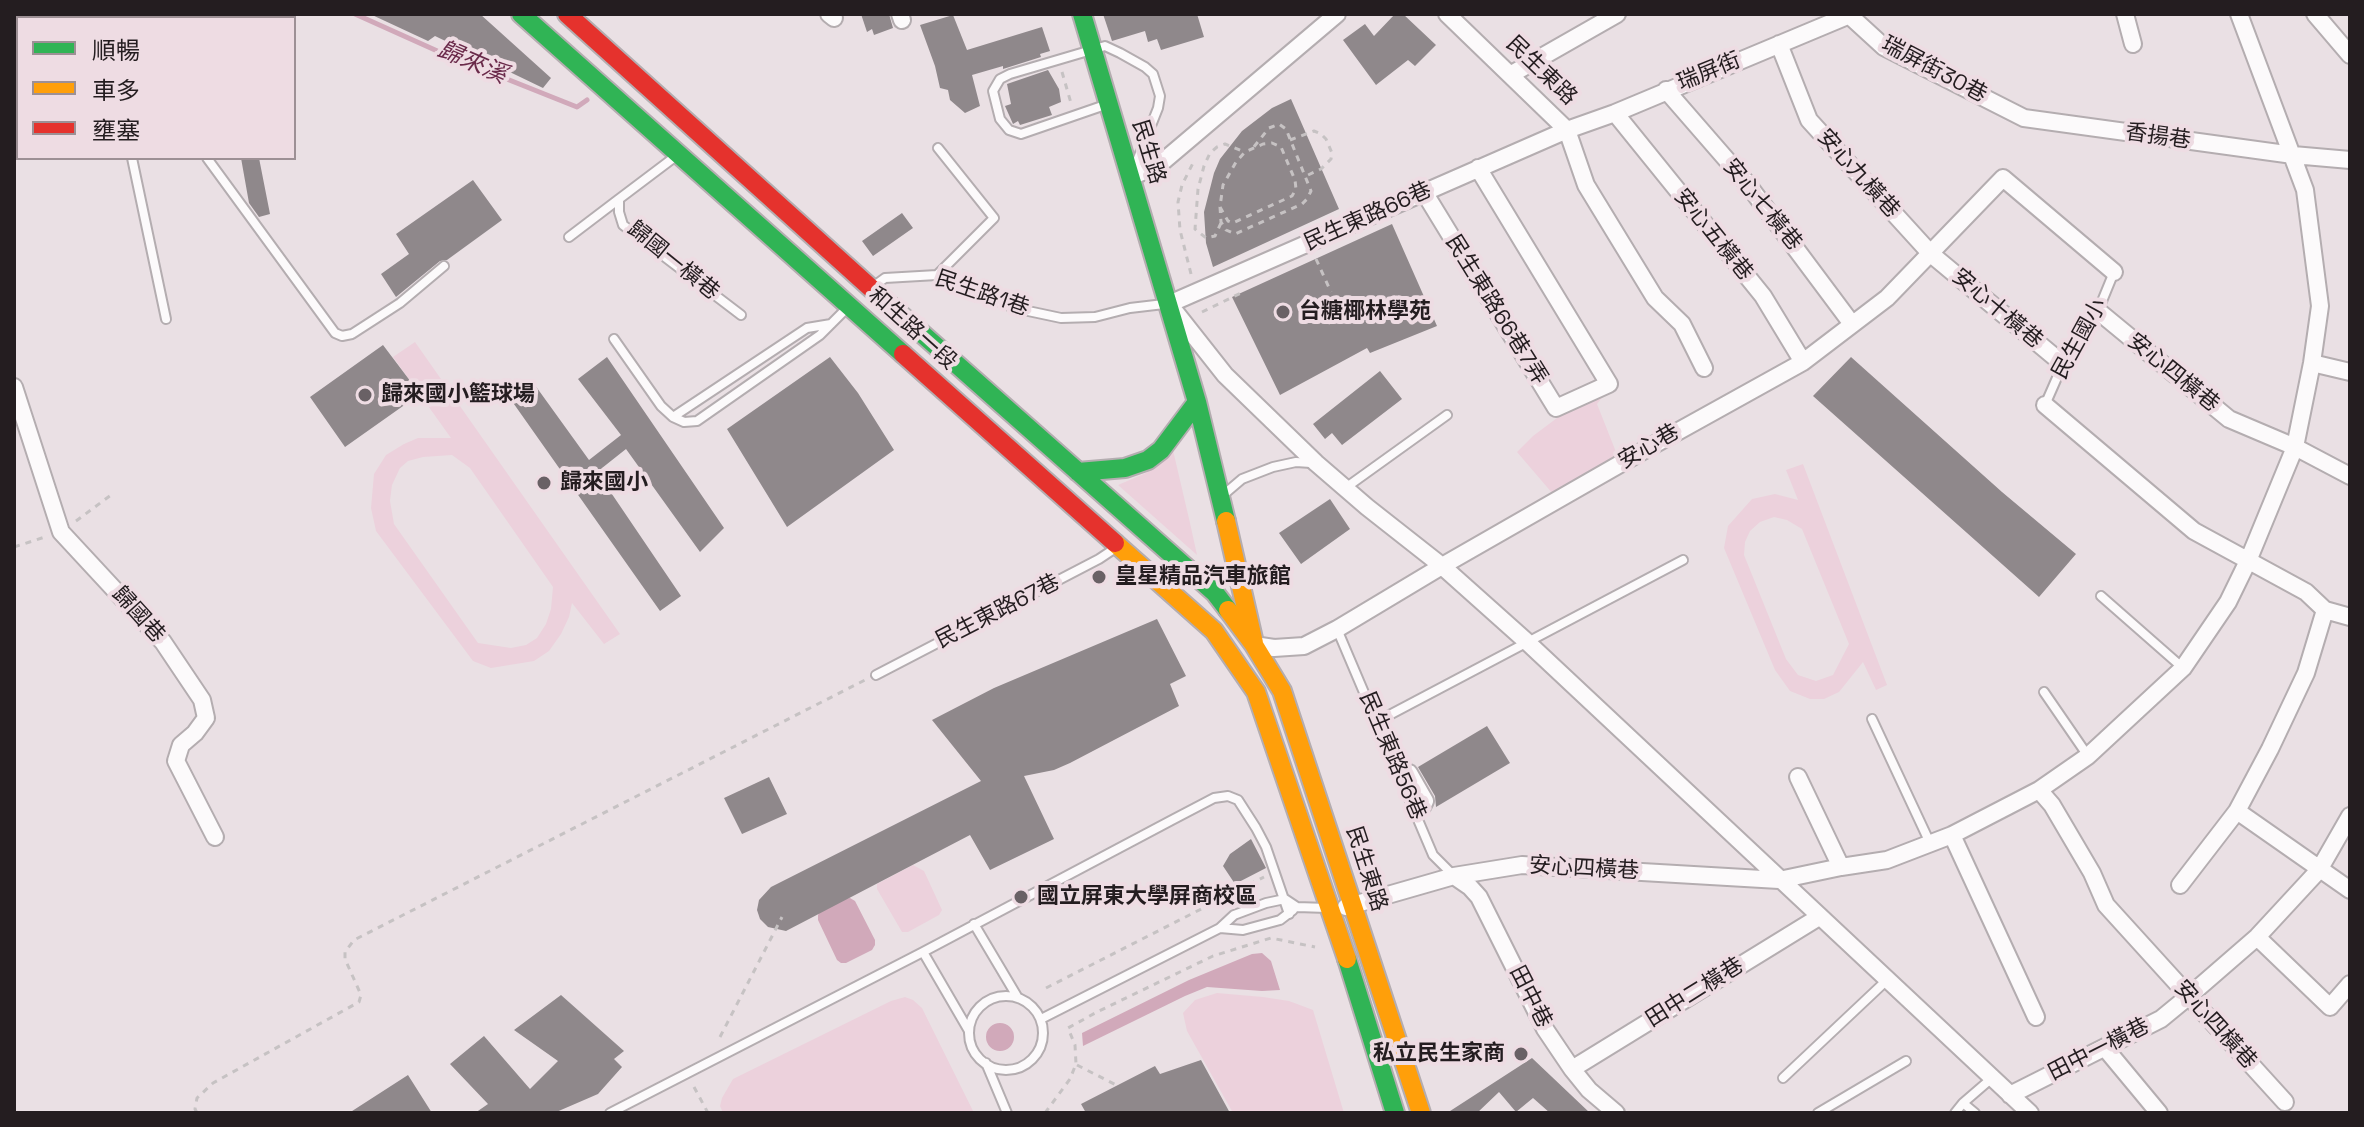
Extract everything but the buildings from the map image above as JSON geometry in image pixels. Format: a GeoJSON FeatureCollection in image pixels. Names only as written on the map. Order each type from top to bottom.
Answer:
{"type":"FeatureCollection","features":[{"type":"Feature","properties":{"kind":"main road","name":"和生路一段"},"geometry":{"type":"LineString","coordinates":[[521,14],[1214,631],[1256,692]]}},
{"type":"Feature","properties":{"kind":"main road","name":"和生路一段"},"geometry":{"type":"LineString","coordinates":[[567,14],[1215,593],[1254,645]]}},
{"type":"Feature","properties":{"kind":"main road","name":"民生路"},"geometry":{"type":"LineString","coordinates":[[1082,14],[1169,304]]}},
{"type":"Feature","properties":{"kind":"main road","name":"民生東路"},"geometry":{"type":"LineString","coordinates":[[1169,304],[1221,497],[1254,645],[1256,692],[1331,909],[1395,1113]]}},
{"type":"Feature","properties":{"kind":"main road"},"geometry":{"type":"LineString","coordinates":[[1078,472],[1125,468],[1148,460],[1161,450],[1197,402]]}},
{"type":"Feature","properties":{"kind":"main road","name":"民生東路"},"geometry":{"type":"LineString","coordinates":[[1254,645],[1282,691],[1421,1113]]}},
{"type":"Feature","properties":{"kind":"street"},"geometry":{"type":"LineString","coordinates":[[1131,177],[1160,164],[1337,14]]}},
{"type":"Feature","properties":{"kind":"street","name":"民生東路"},"geometry":{"type":"LineString","coordinates":[[1447,14],[1567,130]]}},
{"type":"Feature","properties":{"kind":"street"},"geometry":{"type":"LineString","coordinates":[[1510,75],[1617,14]]}},
{"type":"Feature","properties":{"kind":"street","name":"瑞屏街"},"geometry":{"type":"LineString","coordinates":[[1567,130],[1615,113],[1851,14]]}},
{"type":"Feature","properties":{"kind":"street","name":"瑞屏街30巷"},"geometry":{"type":"LineString","coordinates":[[1851,14],[1884,47],[2024,118]]}},
{"type":"Feature","properties":{"kind":"street"},"geometry":{"type":"LineString","coordinates":[[2125,14],[2133,44]]}},
{"type":"Feature","properties":{"kind":"street"},"geometry":{"type":"LineString","coordinates":[[2239,14],[2305,190],[2320,306],[2295,447]]}},
{"type":"Feature","properties":{"kind":"street"},"geometry":{"type":"LineString","coordinates":[[2315,14],[2350,55]]}},
{"type":"Feature","properties":{"kind":"street","name":"安心九橫巷"},"geometry":{"type":"LineString","coordinates":[[1779,44],[1809,120],[1931,254]]}},
{"type":"Feature","properties":{"kind":"street","name":"安心七橫巷"},"geometry":{"type":"LineString","coordinates":[[1666,90],[1746,182],[1852,324]]}},
{"type":"Feature","properties":{"kind":"street","name":"安心五橫巷"},"geometry":{"type":"LineString","coordinates":[[1615,113],[1763,296],[1803,362]]}},
{"type":"Feature","properties":{"kind":"street","name":"香揚巷"},"geometry":{"type":"LineString","coordinates":[[2024,118],[2350,160]]}},
{"type":"Feature","properties":{"kind":"street"},"geometry":{"type":"LineString","coordinates":[[1567,130],[1586,185],[1655,298],[1682,324],[1704,368]]}},
{"type":"Feature","properties":{"kind":"street","name":"民生東路66巷"},"geometry":{"type":"LineString","coordinates":[[1169,304],[1567,130]]}},
{"type":"Feature","properties":{"kind":"street","name":"民生東路66巷7弄"},"geometry":{"type":"LineString","coordinates":[[1424,192],[1556,408],[1609,384],[1478,168]]}},
{"type":"Feature","properties":{"kind":"street","name":"安心巷"},"geometry":{"type":"LineString","coordinates":[[1254,645],[1274,648],[1304,646],[1337,629],[1442,566],[1803,362],[1887,298],[2003,178],[2114,272]]}},
{"type":"Feature","properties":{"kind":"street","name":"安心十橫巷"},"geometry":{"type":"LineString","coordinates":[[1931,254],[2063,364]]}},
{"type":"Feature","properties":{"kind":"street"},"geometry":{"type":"LineString","coordinates":[[1169,304],[1225,375],[1316,463],[1344,489],[1442,566],[1526,641],[2030,1113]]}},
{"type":"Feature","properties":{"kind":"street","name":"安心四橫巷"},"geometry":{"type":"LineString","coordinates":[[2098,311],[2229,419],[2295,447],[2350,476]]}},
{"type":"Feature","properties":{"kind":"street"},"geometry":{"type":"LineString","coordinates":[[2312,363],[2350,372]]}},
{"type":"Feature","properties":{"kind":"street","name":"歸國巷"},"geometry":{"type":"LineString","coordinates":[[14,387],[61,532],[163,642],[202,700],[206,718],[181,745],[176,761],[215,837]]}},
{"type":"Feature","properties":{"kind":"street"},"geometry":{"type":"LineString","coordinates":[[2045,405],[2194,531],[2306,592],[2325,610],[2350,617]]}},
{"type":"Feature","properties":{"kind":"street","name":"安心四橫巷"},"geometry":{"type":"LineString","coordinates":[[1331,909],[1354,907],[1454,876],[1522,865],[1779,880],[1887,860],[1952,835],[2039,790],[2088,756],[2183,668],[2228,602],[2295,447]]}},
{"type":"Feature","properties":{"kind":"street"},"geometry":{"type":"LineString","coordinates":[[2180,885],[2237,811],[2270,749],[2306,673],[2325,610]]}},
{"type":"Feature","properties":{"kind":"street"},"geometry":{"type":"LineString","coordinates":[[1409,773],[1425,801],[1416,811]]}},
{"type":"Feature","properties":{"kind":"street"},"geometry":{"type":"LineString","coordinates":[[1798,777],[1841,867]]}},
{"type":"Feature","properties":{"kind":"street","name":"安心四橫巷"},"geometry":{"type":"LineString","coordinates":[[2039,790],[2052,805],[2092,873],[2106,905],[2285,1102]]}},
{"type":"Feature","properties":{"kind":"street"},"geometry":{"type":"LineString","coordinates":[[2237,811],[2350,890]]}},
{"type":"Feature","properties":{"kind":"street","name":"田中一橫巷"},"geometry":{"type":"LineString","coordinates":[[2010,1095],[2161,1019],[2257,937],[2319,870],[2350,816]]}},
{"type":"Feature","properties":{"kind":"street"},"geometry":{"type":"LineString","coordinates":[[1952,835],[2036,1017]]}},
{"type":"Feature","properties":{"kind":"street","name":"田中巷"},"geometry":{"type":"LineString","coordinates":[[1454,876],[1479,897],[1545,1029],[1572,1069],[1589,1090],[1616,1113]]}},
{"type":"Feature","properties":{"kind":"street","name":"田中二橫巷"},"geometry":{"type":"LineString","coordinates":[[1572,1069],[1819,917]]}},
{"type":"Feature","properties":{"kind":"street"},"geometry":{"type":"LineString","coordinates":[[2257,937],[2330,1007],[2350,984]]}},
{"type":"Feature","properties":{"kind":"street"},"geometry":{"type":"LineString","coordinates":[[2105,1048],[2159,1113]]}},
{"type":"Feature","properties":{"kind":"lane"},"geometry":{"type":"LineString","coordinates":[[1109,104],[1021,134],[1009,130],[1000,119],[993,91],[1000,79],[1105,46],[1145,67],[1153,74],[1160,96],[1131,177]]}},
{"type":"Feature","properties":{"kind":"lane"},"geometry":{"type":"LineString","coordinates":[[937,275],[994,218],[938,148]]}},
{"type":"Feature","properties":{"kind":"lane","name":"歸國一橫巷"},"geometry":{"type":"LineString","coordinates":[[569,237],[679,153]]}},
{"type":"Feature","properties":{"kind":"lane"},"geometry":{"type":"LineString","coordinates":[[132,160],[166,319]]}},
{"type":"Feature","properties":{"kind":"lane"},"geometry":{"type":"LineString","coordinates":[[208,160],[335,333],[342,336],[352,334],[400,303],[444,266]]}},
{"type":"Feature","properties":{"kind":"lane","name":"歸國一橫巷"},"geometry":{"type":"LineString","coordinates":[[619,199],[623,225],[741,315]]}},
{"type":"Feature","properties":{"kind":"lane","name":"民生國小"},"geometry":{"type":"LineString","coordinates":[[2045,405],[2063,364],[2098,311],[2114,272]]}},
{"type":"Feature","properties":{"kind":"lane","name":"民生路1巷"},"geometry":{"type":"LineString","coordinates":[[673,417],[684,422],[697,421],[799,351],[885,278],[937,275],[1014,308],[1061,318],[1095,317],[1130,308],[1169,304]]}},
{"type":"Feature","properties":{"kind":"lane"},"geometry":{"type":"LineString","coordinates":[[614,339],[661,406],[673,417],[807,328],[832,324]]}},
{"type":"Feature","properties":{"kind":"lane"},"geometry":{"type":"LineString","coordinates":[[1344,489],[1447,415]]}},
{"type":"Feature","properties":{"kind":"lane"},"geometry":{"type":"LineString","coordinates":[[1221,497],[1242,479],[1273,467],[1296,462],[1316,463]]}},
{"type":"Feature","properties":{"kind":"lane","name":"民生東路67巷"},"geometry":{"type":"LineString","coordinates":[[876,675],[1099,559],[1118,546]]}},
{"type":"Feature","properties":{"kind":"lane"},"geometry":{"type":"LineString","coordinates":[[1378,721],[1683,560]]}},
{"type":"Feature","properties":{"kind":"lane"},"geometry":{"type":"LineString","coordinates":[[2101,596],[2183,668]]}},
{"type":"Feature","properties":{"kind":"lane","name":"民生東路56巷"},"geometry":{"type":"LineString","coordinates":[[1337,629],[1433,855],[1454,876]]}},
{"type":"Feature","properties":{"kind":"lane"},"geometry":{"type":"LineString","coordinates":[[2044,692],[2088,756]]}},
{"type":"Feature","properties":{"kind":"lane"},"geometry":{"type":"LineString","coordinates":[[1872,719],[1930,843]]}},
{"type":"Feature","properties":{"kind":"lane"},"geometry":{"type":"LineString","coordinates":[[610,1113],[1214,798],[1228,796],[1238,800],[1256,828],[1289,914]]}},
{"type":"Feature","properties":{"kind":"lane"},"geometry":{"type":"LineString","coordinates":[[1041,1019],[1220,928],[1234,915],[1285,899],[1297,907],[1331,909]]}},
{"type":"Feature","properties":{"kind":"lane"},"geometry":{"type":"LineString","coordinates":[[1220,928],[1243,930],[1280,920],[1297,907]]}},
{"type":"Feature","properties":{"kind":"lane"},"geometry":{"type":"LineString","coordinates":[[923,952],[969,1031],[973,1049],[986,1063],[1006,1070],[1029,1062],[1042,1041],[1041,1019],[1036,1010],[1018,998],[974,924]]}},
{"type":"Feature","properties":{"kind":"lane"},"geometry":{"type":"LineString","coordinates":[[1783,1078],[1887,980]]}},
{"type":"Feature","properties":{"kind":"lane"},"geometry":{"type":"LineString","coordinates":[[969,1031],[976,1010],[985,1002],[995,997],[1018,998]]}},
{"type":"Feature","properties":{"kind":"lane"},"geometry":{"type":"LineString","coordinates":[[1818,1113],[1906,1061]]}},
{"type":"Feature","properties":{"kind":"lane"},"geometry":{"type":"LineString","coordinates":[[986,1063],[1007,1113]]}},
{"type":"Feature","properties":{"kind":"lane"},"geometry":{"type":"LineString","coordinates":[[1955,1113],[1992,1078]]}},
{"type":"Feature","properties":{"kind":"lane"},"geometry":{"type":"LineString","coordinates":[[1963,1103],[1975,1113]]}},
{"type":"Feature","properties":{"kind":"path"},"geometry":{"type":"LineString","coordinates":[[1058,61],[1074,116]]}},
{"type":"Feature","properties":{"kind":"path"},"geometry":{"type":"LineString","coordinates":[[1221,222],[1226,230],[1235,234],[1302,204],[1311,191],[1286,129],[1279,124],[1269,128],[1253,148]]}},
{"type":"Feature","properties":{"kind":"path"},"geometry":{"type":"LineString","coordinates":[[1290,140],[1314,131],[1326,139],[1332,153],[1327,164],[1305,177]]}},
{"type":"Feature","properties":{"kind":"path"},"geometry":{"type":"LineString","coordinates":[[1220,207],[1228,221],[1240,221],[1292,196],[1296,189],[1281,147],[1272,143],[1245,152],[1223,185],[1220,207],[1221,222],[1215,236],[1206,238],[1195,229],[1198,189],[1204,166],[1210,153],[1225,144],[1245,152]]}},
{"type":"Feature","properties":{"kind":"path"},"geometry":{"type":"LineString","coordinates":[[1192,277],[1180,230],[1178,202],[1182,185],[1196,157]]}},
{"type":"Feature","properties":{"kind":"path"},"geometry":{"type":"LineString","coordinates":[[1308,243],[1331,292]]}},
{"type":"Feature","properties":{"kind":"path"},"geometry":{"type":"LineString","coordinates":[[197,1113],[197,1098],[213,1083],[359,1002],[361,995],[345,959],[345,952],[354,940],[876,675]]}},
{"type":"Feature","properties":{"kind":"path"},"geometry":{"type":"LineString","coordinates":[[1046,988],[1275,872]]}},
{"type":"Feature","properties":{"kind":"path"},"geometry":{"type":"LineString","coordinates":[[720,1037],[782,917]]}},
{"type":"Feature","properties":{"kind":"path"},"geometry":{"type":"LineString","coordinates":[[1045,1113],[1070,1079],[1076,1064],[1075,1045],[1068,1028],[1213,956],[1271,938],[1315,947]]}},
{"type":"Feature","properties":{"kind":"path"},"geometry":{"type":"LineString","coordinates":[[1076,1064],[1116,1085]]}},
{"type":"Feature","properties":{"kind":"path"},"geometry":{"type":"LineString","coordinates":[[694,1087],[708,1113]]}},
{"type":"Feature","properties":{"kind":"shaded area"},"geometry":{"type":"Polygon","coordinates":[[[415,342],[620,634],[604,644],[572,603],[561,634],[549,651],[534,661],[491,668],[473,661],[376,531],[371,508],[374,474],[386,455],[418,438],[451,438],[393,357],[415,342]],[[452,455],[408,461],[400,468],[392,485],[390,501],[394,524],[478,643],[511,648],[526,645],[537,638],[546,624],[553,587],[470,468],[452,455]]]}},
{"type":"Feature","properties":{"kind":"shaded area"},"geometry":{"type":"Polygon","coordinates":[[[1604,395],[1597,404],[1618,457],[1553,494],[1517,452],[1561,415],[1604,395]]]}},
{"type":"Feature","properties":{"kind":"shaded area"},"geometry":{"type":"Polygon","coordinates":[[[1172,446],[1197,555],[1118,485],[1146,473],[1172,446]]]}},
{"type":"Feature","properties":{"kind":"shaded area"},"geometry":{"type":"Polygon","coordinates":[[[1803,464],[1887,685],[1876,690],[1863,662],[1839,692],[1824,699],[1810,699],[1790,691],[1775,670],[1724,548],[1728,526],[1752,499],[1775,494],[1798,500],[1786,470],[1803,464]],[[1774,517],[1760,522],[1750,531],[1744,555],[1786,659],[1798,675],[1816,681],[1833,675],[1849,644],[1802,529],[1774,517]]]}},
{"type":"Feature","properties":{"kind":"shaded area"},"geometry":{"type":"Polygon","coordinates":[[[913,865],[924,871],[942,910],[939,915],[908,932],[902,932],[877,884],[913,865]]]}},
{"type":"Feature","properties":{"kind":"shaded area"},"geometry":{"type":"Polygon","coordinates":[[[850,898],[855,901],[875,945],[872,950],[841,963],[818,915],[821,910],[850,898]]]}},
{"type":"Feature","properties":{"kind":"shaded area"},"geometry":{"type":"Polygon","coordinates":[[[1262,953],[1271,961],[1280,990],[1207,987],[1083,1046],[1082,1033],[1189,980],[1252,954],[1262,953]]]}},
{"type":"Feature","properties":{"kind":"shaded area"},"geometry":{"type":"Polygon","coordinates":[[[1217,993],[1289,1001],[1313,1010],[1344,1113],[1233,1113],[1187,1031],[1183,1013],[1195,1000],[1217,993]]]}},
{"type":"Feature","properties":{"kind":"shaded area"},"geometry":{"type":"Polygon","coordinates":[[[905,997],[922,1008],[974,1113],[723,1113],[720,1106],[722,1098],[733,1079],[891,1001],[905,997]]]}},
{"type":"Feature","properties":{"kind":"shaded area"},"geometry":{"type":"Polygon","coordinates":[[[1000,1023],[1010,1027],[1014,1037],[1010,1047],[1000,1051],[990,1047],[986,1037],[990,1027],[1000,1023]]]}},
{"type":"Feature","properties":{"kind":"waterway","name":"歸來溪"},"geometry":{"type":"LineString","coordinates":[[355,14],[444,54],[577,107],[587,100]]}},
{"type":"Feature","properties":{"kind":"traffic: fast"},"geometry":{"type":"LineString","coordinates":[[521,14],[903,354]]}},
{"type":"Feature","properties":{"kind":"traffic: fast"},"geometry":{"type":"LineString","coordinates":[[1082,14],[1197,402],[1226,521]]}},
{"type":"Feature","properties":{"kind":"traffic: fast"},"geometry":{"type":"LineString","coordinates":[[893,308],[1215,593],[1228,610]]}},
{"type":"Feature","properties":{"kind":"traffic: fast"},"geometry":{"type":"LineString","coordinates":[[1078,472],[1125,468],[1148,460],[1161,450],[1197,402]]}},
{"type":"Feature","properties":{"kind":"traffic: fast"},"geometry":{"type":"LineString","coordinates":[[1347,959],[1395,1113]]}},
{"type":"Feature","properties":{"kind":"traffic: slow"},"geometry":{"type":"LineString","coordinates":[[1226,521],[1254,643]]}},
{"type":"Feature","properties":{"kind":"traffic: slow"},"geometry":{"type":"LineString","coordinates":[[1115,543],[1214,631],[1256,692],[1347,959]]}},
{"type":"Feature","properties":{"kind":"traffic: slow"},"geometry":{"type":"LineString","coordinates":[[1228,610],[1282,691],[1421,1113]]}},
{"type":"Feature","properties":{"kind":"traffic: jam"},"geometry":{"type":"LineString","coordinates":[[567,14],[893,308]]}},
{"type":"Feature","properties":{"kind":"traffic: jam"},"geometry":{"type":"LineString","coordinates":[[903,354],[1115,543]]}},
{"type":"Feature","properties":{"kind":"place","name":"台糖椰林學苑"},"geometry":{"type":"Point","coordinates":[1283,312]}},
{"type":"Feature","properties":{"kind":"place","name":"歸來國小籃球場"},"geometry":{"type":"Point","coordinates":[365,395]}},
{"type":"Feature","properties":{"kind":"place","name":"歸來國小"},"geometry":{"type":"Point","coordinates":[544,483]}},
{"type":"Feature","properties":{"kind":"place","name":"皇星精品汽車旅館"},"geometry":{"type":"Point","coordinates":[1099,577]}},
{"type":"Feature","properties":{"kind":"place","name":"國立屏東大學屏商校區"},"geometry":{"type":"Point","coordinates":[1021,897]}},
{"type":"Feature","properties":{"kind":"place","name":"私立民生家商"},"geometry":{"type":"Point","coordinates":[1521,1054]}}]}
